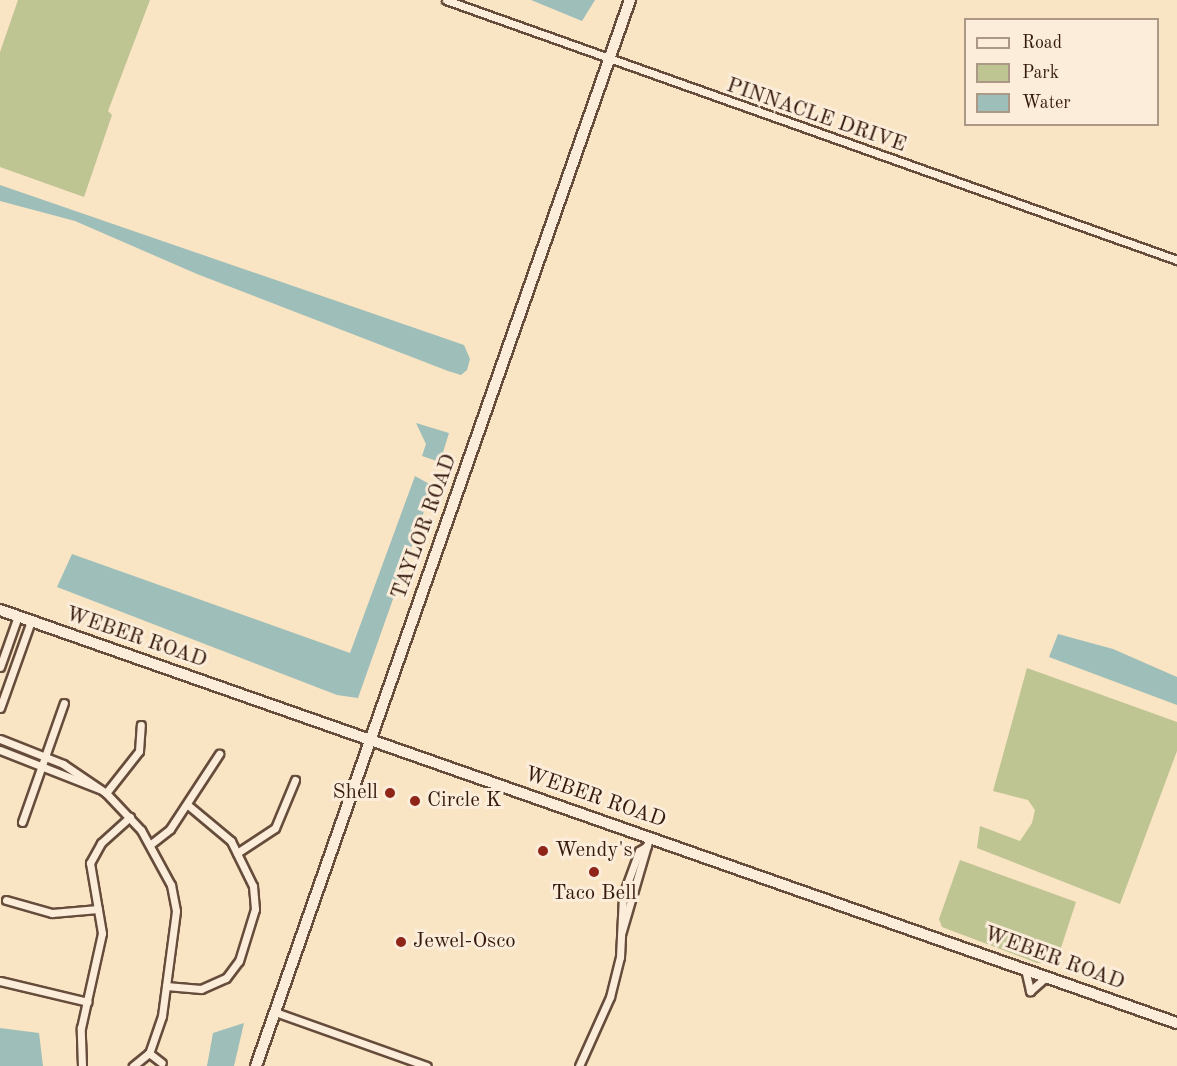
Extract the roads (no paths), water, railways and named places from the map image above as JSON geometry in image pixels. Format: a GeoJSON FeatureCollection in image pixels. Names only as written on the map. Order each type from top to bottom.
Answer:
{"type":"FeatureCollection","features":[{"type":"Feature","properties":{"kind":"main road","name":"TAYLOR ROAD"},"geometry":{"type":"LineString","coordinates":[[256,1066],[630,0]]}},
{"type":"Feature","properties":{"kind":"main road","name":"WEBER ROAD"},"geometry":{"type":"LineString","coordinates":[[0,610],[649,842],[1177,1023]]}},
{"type":"Feature","properties":{"kind":"street","name":"PINNACLE DRIVE"},"geometry":{"type":"LineString","coordinates":[[446,0],[609,62],[1177,260]]}},
{"type":"Feature","properties":{"kind":"street"},"geometry":{"type":"LineString","coordinates":[[0,667],[18,616]]}},
{"type":"Feature","properties":{"kind":"street"},"geometry":{"type":"LineString","coordinates":[[0,708],[32,621]]}},
{"type":"Feature","properties":{"kind":"street"},"geometry":{"type":"LineString","coordinates":[[22,822],[64,703]]}},
{"type":"Feature","properties":{"kind":"street"},"geometry":{"type":"LineString","coordinates":[[105,792],[139,751],[141,725]]}},
{"type":"Feature","properties":{"kind":"street"},"geometry":{"type":"LineString","coordinates":[[0,740],[46,756],[105,792],[130,817],[151,844],[176,903],[166,986],[149,1053],[134,1066]]}},
{"type":"Feature","properties":{"kind":"street"},"geometry":{"type":"LineString","coordinates":[[0,750],[105,792]]}},
{"type":"Feature","properties":{"kind":"street"},"geometry":{"type":"LineString","coordinates":[[151,844],[188,805],[219,754]]}},
{"type":"Feature","properties":{"kind":"street"},"geometry":{"type":"LineString","coordinates":[[237,853],[275,828],[295,780]]}},
{"type":"Feature","properties":{"kind":"street"},"geometry":{"type":"LineString","coordinates":[[166,986],[206,988],[236,966],[255,902],[237,853],[226,834],[188,805]]}},
{"type":"Feature","properties":{"kind":"street"},"geometry":{"type":"LineString","coordinates":[[82,1066],[80,1038],[101,942],[98,909],[89,874],[92,858],[130,817]]}},
{"type":"Feature","properties":{"kind":"street"},"geometry":{"type":"LineString","coordinates":[[579,1066],[610,997],[622,930],[623,895],[639,851],[649,842]]}},
{"type":"Feature","properties":{"kind":"street"},"geometry":{"type":"LineString","coordinates":[[6,900],[52,913],[98,909]]}},
{"type":"Feature","properties":{"kind":"street"},"geometry":{"type":"LineString","coordinates":[[1025,969],[1030,991],[1046,977]]}},
{"type":"Feature","properties":{"kind":"street"},"geometry":{"type":"LineString","coordinates":[[0,981],[88,1002]]}},
{"type":"Feature","properties":{"kind":"street"},"geometry":{"type":"LineString","coordinates":[[275,1012],[427,1066]]}},
{"type":"Feature","properties":{"kind":"street"},"geometry":{"type":"LineString","coordinates":[[149,1053],[162,1063]]}},
{"type":"Feature","properties":{"kind":"water"},"geometry":{"type":"Polygon","coordinates":[[[531,0],[595,0],[582,21],[531,0]]]}},
{"type":"Feature","properties":{"kind":"water"},"geometry":{"type":"Polygon","coordinates":[[[0,185],[464,345],[470,359],[467,370],[461,375],[448,371],[197,274],[75,221],[0,201],[0,185]]]}},
{"type":"Feature","properties":{"kind":"water"},"geometry":{"type":"Polygon","coordinates":[[[416,423],[449,433],[440,462],[422,456],[426,444],[416,423]]]}},
{"type":"Feature","properties":{"kind":"water"},"geometry":{"type":"Polygon","coordinates":[[[415,476],[433,486],[358,698],[337,695],[57,587],[72,554],[350,653],[415,476]]]}},
{"type":"Feature","properties":{"kind":"water"},"geometry":{"type":"Polygon","coordinates":[[[1058,634],[1113,649],[1177,677],[1177,705],[1049,657],[1058,634]]]}},
{"type":"Feature","properties":{"kind":"water"},"geometry":{"type":"Polygon","coordinates":[[[244,1023],[234,1066],[207,1066],[213,1033],[244,1023]]]}},
{"type":"Feature","properties":{"kind":"water"},"geometry":{"type":"Polygon","coordinates":[[[0,1028],[39,1033],[43,1066],[0,1066],[0,1028]]]}},
{"type":"Feature","properties":{"kind":"place","name":"Shell"},"geometry":{"type":"Point","coordinates":[390,793]}},
{"type":"Feature","properties":{"kind":"place","name":"Circle K"},"geometry":{"type":"Point","coordinates":[415,801]}},
{"type":"Feature","properties":{"kind":"place","name":"Wendy's"},"geometry":{"type":"Point","coordinates":[543,851]}},
{"type":"Feature","properties":{"kind":"place","name":"Taco Bell"},"geometry":{"type":"Point","coordinates":[594,872]}},
{"type":"Feature","properties":{"kind":"place","name":"Jewel-Osco"},"geometry":{"type":"Point","coordinates":[401,942]}}]}
